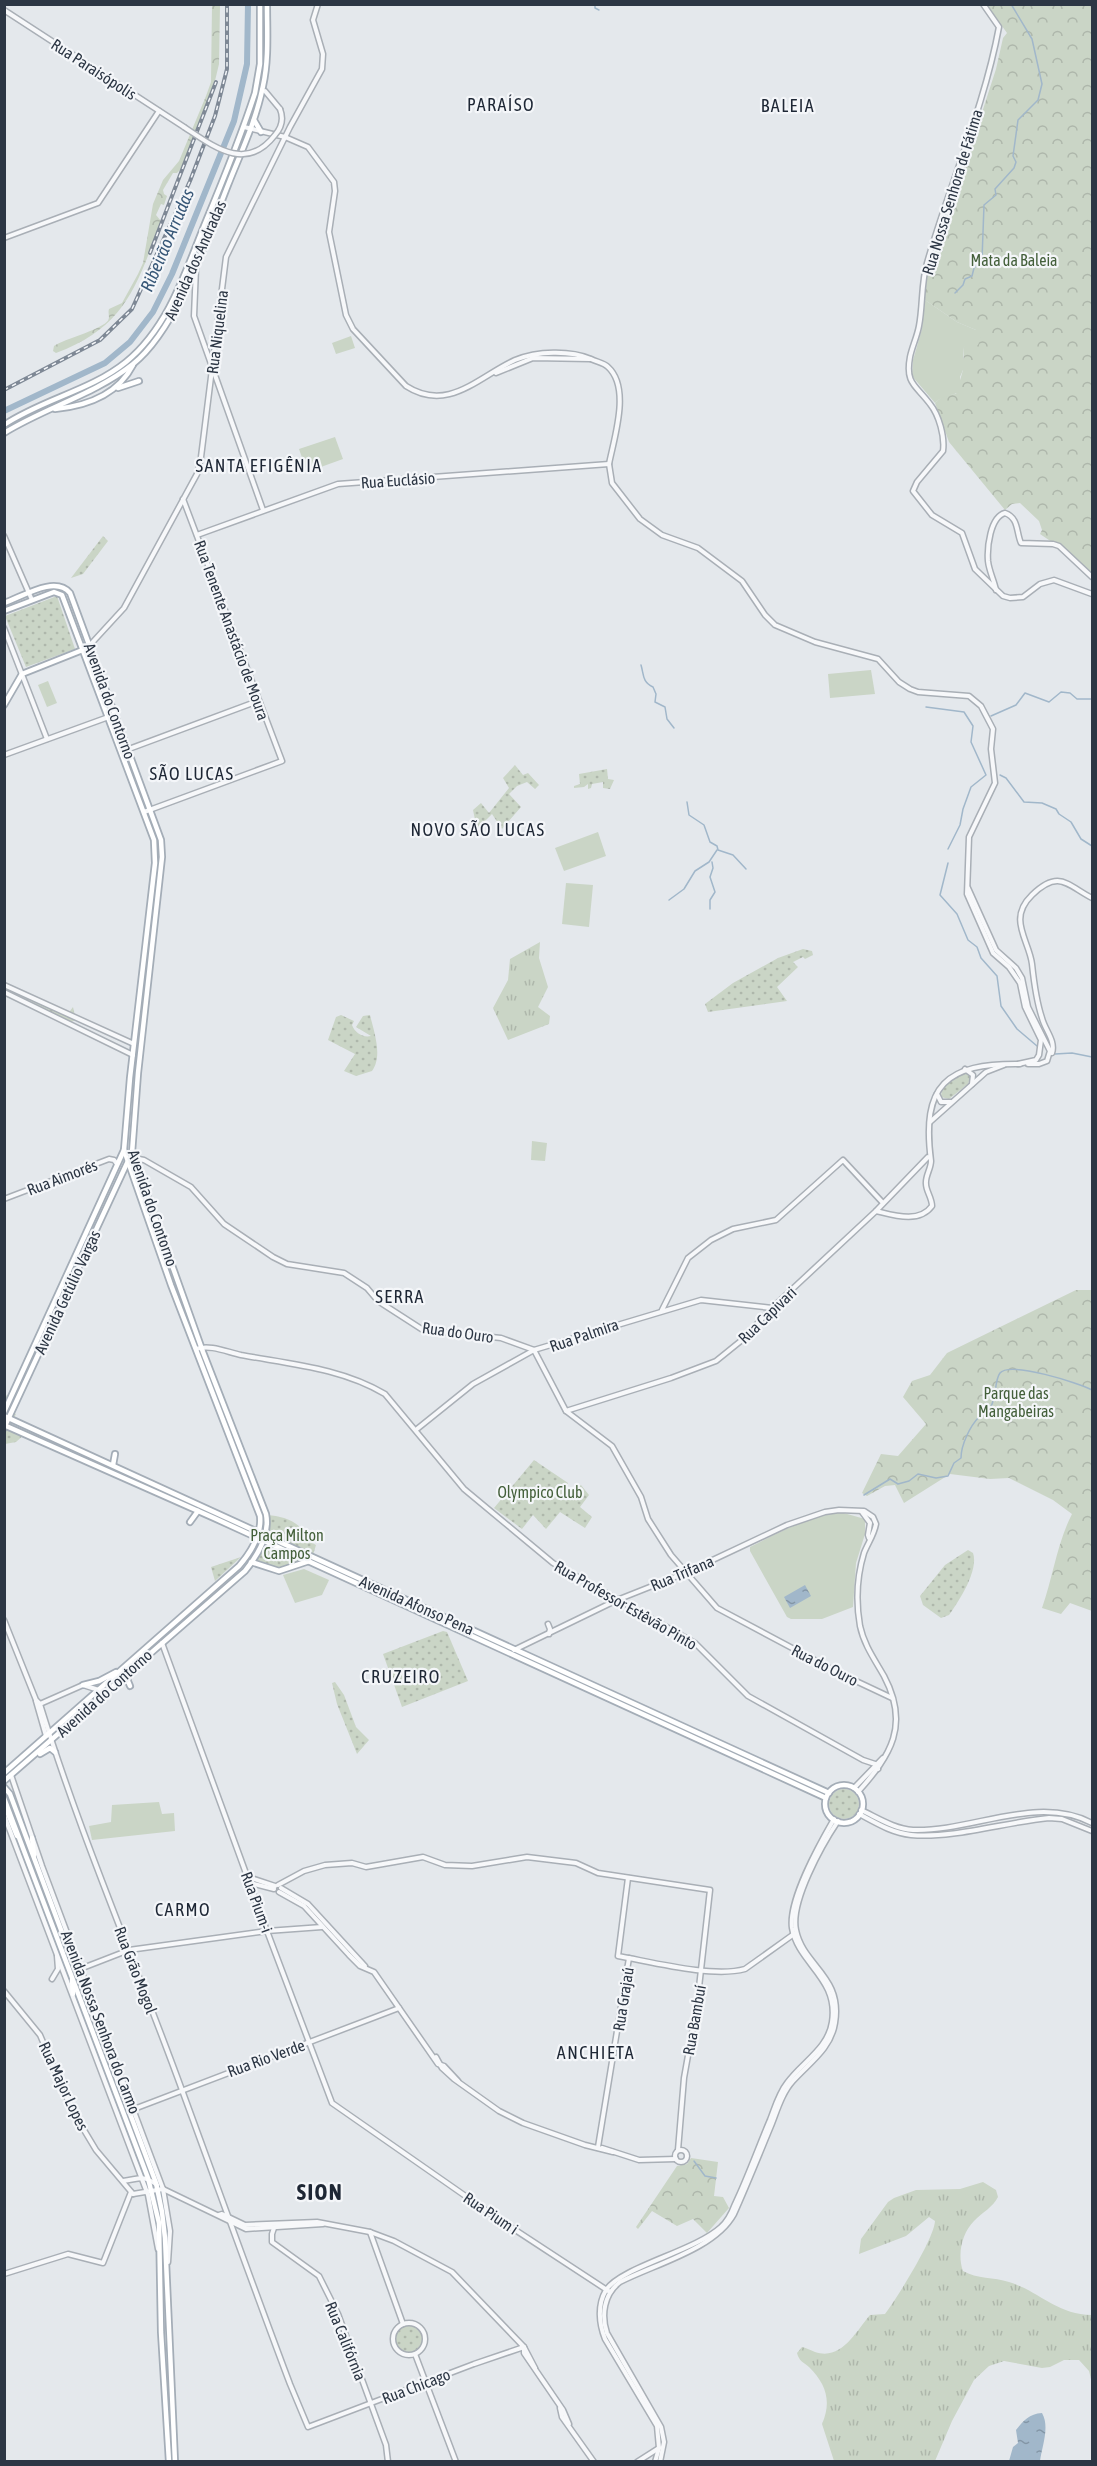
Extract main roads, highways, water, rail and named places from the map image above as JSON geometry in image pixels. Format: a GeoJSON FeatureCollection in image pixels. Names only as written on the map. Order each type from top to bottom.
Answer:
{"type":"FeatureCollection","features":[{"type":"Feature","properties":{"kind":"main road","name":"Avenida dos Andradas"},"geometry":{"type":"LineString","coordinates":[[4,425],[26,412],[105,377],[126,362],[153,334],[188,267],[255,93],[259,71],[261,12],[265,5]]}},
{"type":"Feature","properties":{"kind":"main road","name":"Avenida dos Andradas"},"geometry":{"type":"LineString","coordinates":[[4,433],[114,378],[135,363],[165,327],[197,262],[254,120],[264,85],[267,57],[265,5]]}},
{"type":"Feature","properties":{"kind":"main road"},"geometry":{"type":"LineString","coordinates":[[264,85],[265,91]]}},
{"type":"Feature","properties":{"kind":"main road"},"geometry":{"type":"LineString","coordinates":[[254,120],[263,132]]}},
{"type":"Feature","properties":{"kind":"main road"},"geometry":{"type":"LineString","coordinates":[[116,389],[135,363]]}},
{"type":"Feature","properties":{"kind":"main road"},"geometry":{"type":"LineString","coordinates":[[50,409],[78,405],[139,381]]}},
{"type":"Feature","properties":{"kind":"main road","name":"Avenida do Contorno"},"geometry":{"type":"LineString","coordinates":[[4,603],[53,585],[64,587],[70,593],[161,840],[162,857],[130,1160]]}},
{"type":"Feature","properties":{"kind":"main road","name":"Avenida do Contorno"},"geometry":{"type":"LineString","coordinates":[[4,610],[54,592],[61,593],[154,840],[155,854],[124,1150],[152,1206],[199,1348],[260,1516],[261,1526],[245,1558],[215,1588],[157,1636],[105,1692],[4,1781]]}},
{"type":"Feature","properties":{"kind":"main road","name":"Rua Niquelina"},"geometry":{"type":"LineString","coordinates":[[84,651],[90,645]]}},
{"type":"Feature","properties":{"kind":"main road"},"geometry":{"type":"LineString","coordinates":[[4,705],[22,674],[84,651]]}},
{"type":"Feature","properties":{"kind":"main road"},"geometry":{"type":"LineString","coordinates":[[134,1044],[139,1050],[138,1070]]}},
{"type":"Feature","properties":{"kind":"main road","name":"Avenida Getúlio Vargas"},"geometry":{"type":"LineString","coordinates":[[5,1426],[6,1416],[124,1150]]}},
{"type":"Feature","properties":{"kind":"main road","name":"Avenida Getúlio Vargas"},"geometry":{"type":"LineString","coordinates":[[6,1416],[130,1160]]}},
{"type":"Feature","properties":{"kind":"main road"},"geometry":{"type":"LineString","coordinates":[[87,1231],[96,1228]]}},
{"type":"Feature","properties":{"kind":"main road"},"geometry":{"type":"LineString","coordinates":[[79,1249],[88,1244]]}},
{"type":"Feature","properties":{"kind":"main road","name":"Avenida do Contorno"},"geometry":{"type":"LineString","coordinates":[[4,1773],[99,1689],[125,1671],[245,1571],[266,1535],[268,1524],[266,1514],[199,1348]]}},
{"type":"Feature","properties":{"kind":"main road","name":"Avenida Afonso Pena"},"geometry":{"type":"LineString","coordinates":[[6,1416],[829,1793]]}},
{"type":"Feature","properties":{"kind":"main road","name":"Avenida Afonso Pena"},"geometry":{"type":"LineString","coordinates":[[5,1426],[198,1511],[826,1798]]}},
{"type":"Feature","properties":{"kind":"main road"},"geometry":{"type":"LineString","coordinates":[[113,1465],[115,1454]]}},
{"type":"Feature","properties":{"kind":"main road"},"geometry":{"type":"LineString","coordinates":[[190,1522],[198,1511]]}},
{"type":"Feature","properties":{"kind":"main road"},"geometry":{"type":"LineString","coordinates":[[245,1558],[279,1571],[308,1561],[320,1561]]}},
{"type":"Feature","properties":{"kind":"main road"},"geometry":{"type":"LineString","coordinates":[[83,1685],[125,1671],[130,1686]]}},
{"type":"Feature","properties":{"kind":"main road"},"geometry":{"type":"LineString","coordinates":[[571,1682],[574,1676]]}},
{"type":"Feature","properties":{"kind":"main road"},"geometry":{"type":"LineString","coordinates":[[35,1755],[48,1735]]}},
{"type":"Feature","properties":{"kind":"main road"},"geometry":{"type":"LineString","coordinates":[[35,1755],[50,1748],[55,1752]]}},
{"type":"Feature","properties":{"kind":"main road"},"geometry":{"type":"LineString","coordinates":[[838,1786],[856,1790],[862,1800],[860,1812],[850,1821],[836,1820],[827,1812],[826,1798],[838,1786]]}},
{"type":"Feature","properties":{"kind":"main road","name":"Avenida Nossa Senhora do Carmo"},"geometry":{"type":"LineString","coordinates":[[4,1787],[10,1794],[76,1972],[131,2109],[158,2190],[164,2222],[172,2451],[167,2462]]}},
{"type":"Feature","properties":{"kind":"main road","name":"Avenida Nossa Senhora do Carmo"},"geometry":{"type":"LineString","coordinates":[[4,1798],[37,1886],[76,1972],[148,2178],[158,2190],[162,2353],[172,2451]]}},
{"type":"Feature","properties":{"kind":"main road"},"geometry":{"type":"LineString","coordinates":[[4,1804],[37,1886]]}},
{"type":"Feature","properties":{"kind":"main road"},"geometry":{"type":"LineString","coordinates":[[32,1838],[35,1864]]}},
{"type":"Feature","properties":{"kind":"main road"},"geometry":{"type":"LineString","coordinates":[[73,1994],[76,1972]]}},
{"type":"Feature","properties":{"kind":"main road"},"geometry":{"type":"LineString","coordinates":[[116,2091],[123,2105],[131,2109]]}},
{"type":"Feature","properties":{"kind":"main road"},"geometry":{"type":"LineString","coordinates":[[118,2115],[125,2115],[138,2134]]}},
{"type":"Feature","properties":{"kind":"main road"},"geometry":{"type":"LineString","coordinates":[[172,2451],[177,2462]]}},
{"type":"Feature","properties":{"kind":"water"},"geometry":{"type":"Polygon","coordinates":[[[805,1585],[811,1596],[790,1608],[784,1597],[805,1585]]]}},
{"type":"Feature","properties":{"kind":"water"},"geometry":{"type":"Polygon","coordinates":[[[1042,2413],[1045,2430],[1040,2461],[1009,2461],[1013,2447],[1018,2443],[1016,2430],[1027,2418],[1042,2413]]]}},
{"type":"Feature","properties":{"kind":"waterway","name":"Ribeirão Arrudas"},"geometry":{"type":"LineString","coordinates":[[4,411],[105,363],[130,342],[153,312],[172,274],[234,121],[247,64],[248,4]]}},
{"type":"Feature","properties":{"kind":"waterway"},"geometry":{"type":"LineString","coordinates":[[595,4],[595,8],[599,10]]}},
{"type":"Feature","properties":{"kind":"waterway"},"geometry":{"type":"LineString","coordinates":[[955,293],[963,285],[965,279],[972,276],[974,268],[982,260],[984,205],[996,195],[995,189],[1014,168],[1016,162],[1013,156],[1018,120],[1038,100],[1042,84],[1032,39],[1011,4]]}},
{"type":"Feature","properties":{"kind":"waterway"},"geometry":{"type":"LineString","coordinates":[[641,665],[645,680],[653,687],[656,694],[655,702],[665,707],[667,719],[674,728]]}},
{"type":"Feature","properties":{"kind":"waterway"},"geometry":{"type":"LineString","coordinates":[[991,716],[1016,705],[1025,693],[1049,702],[1061,692],[1070,693],[1077,699],[1092,699]]}},
{"type":"Feature","properties":{"kind":"waterway"},"geometry":{"type":"LineString","coordinates":[[926,707],[964,712],[973,726],[971,742],[986,775],[971,787],[960,825],[948,849]]}},
{"type":"Feature","properties":{"kind":"waterway"},"geometry":{"type":"LineString","coordinates":[[1000,775],[1006,778],[1024,802],[1042,803],[1056,809],[1059,814],[1071,822],[1081,839],[1092,846]]}},
{"type":"Feature","properties":{"kind":"waterway"},"geometry":{"type":"LineString","coordinates":[[687,802],[689,815],[704,825],[710,842],[717,846],[718,850],[733,855],[746,869]]}},
{"type":"Feature","properties":{"kind":"waterway"},"geometry":{"type":"LineString","coordinates":[[669,900],[684,889],[695,871],[709,862],[717,850]]}},
{"type":"Feature","properties":{"kind":"waterway"},"geometry":{"type":"LineString","coordinates":[[710,909],[710,900],[715,892],[710,877],[712,862]]}},
{"type":"Feature","properties":{"kind":"waterway"},"geometry":{"type":"LineString","coordinates":[[948,863],[940,895],[957,914],[968,940],[977,947],[981,958],[997,976],[1001,1006],[1017,1029],[1037,1046]]}},
{"type":"Feature","properties":{"kind":"waterway"},"geometry":{"type":"LineString","coordinates":[[1055,1054],[1072,1053],[1092,1057]]}},
{"type":"Feature","properties":{"kind":"waterway"},"geometry":{"type":"LineString","coordinates":[[864,1495],[890,1479],[898,1484],[909,1481],[918,1474],[936,1478],[948,1476],[954,1463],[961,1458],[964,1442],[972,1425],[992,1404],[998,1376],[1006,1370],[1045,1374],[1092,1390]]}},
{"type":"Feature","properties":{"kind":"waterway"},"geometry":{"type":"LineString","coordinates":[[694,2161],[705,2176],[716,2178]]}},
{"type":"Feature","properties":{"kind":"railway"},"geometry":{"type":"LineString","coordinates":[[4,390],[100,340],[132,309],[190,181],[215,116],[227,69],[227,4]]}},
{"type":"Feature","properties":{"kind":"railway"},"geometry":{"type":"LineString","coordinates":[[150,253],[216,82]]}},
{"type":"Feature","properties":{"kind":"district","name":"PARAÍSO"},"geometry":{"type":"Point","coordinates":[501,104]}},
{"type":"Feature","properties":{"kind":"district","name":"BALEIA"},"geometry":{"type":"Point","coordinates":[788,105]}},
{"type":"Feature","properties":{"kind":"district","name":"SANTA EFIGÊNIA"},"geometry":{"type":"Point","coordinates":[259,465]}},
{"type":"Feature","properties":{"kind":"district","name":"SÃO LUCAS"},"geometry":{"type":"Point","coordinates":[192,773]}},
{"type":"Feature","properties":{"kind":"district","name":"NOVO SÃO LUCAS"},"geometry":{"type":"Point","coordinates":[478,829]}},
{"type":"Feature","properties":{"kind":"district","name":"SERRA"},"geometry":{"type":"Point","coordinates":[400,1296]}},
{"type":"Feature","properties":{"kind":"district","name":"CRUZEIRO"},"geometry":{"type":"Point","coordinates":[401,1676]}},
{"type":"Feature","properties":{"kind":"district","name":"CARMO"},"geometry":{"type":"Point","coordinates":[183,1909]}},
{"type":"Feature","properties":{"kind":"district","name":"ANCHIETA"},"geometry":{"type":"Point","coordinates":[596,2052]}},
{"type":"Feature","properties":{"kind":"district","name":"SION"},"geometry":{"type":"Point","coordinates":[320,2192]}},
{"type":"Feature","properties":{"kind":"park label","name":"Mata da Baleia"},"geometry":{"type":"Point","coordinates":[1014,260]}},
{"type":"Feature","properties":{"kind":"park label","name":"Parque das Mangabeiras"},"geometry":{"type":"Point","coordinates":[1016,1402]}},
{"type":"Feature","properties":{"kind":"park label","name":"Olympico Club"},"geometry":{"type":"Point","coordinates":[540,1492]}},
{"type":"Feature","properties":{"kind":"park label","name":"Praça Milton Campos"},"geometry":{"type":"Point","coordinates":[287,1544]}}]}
